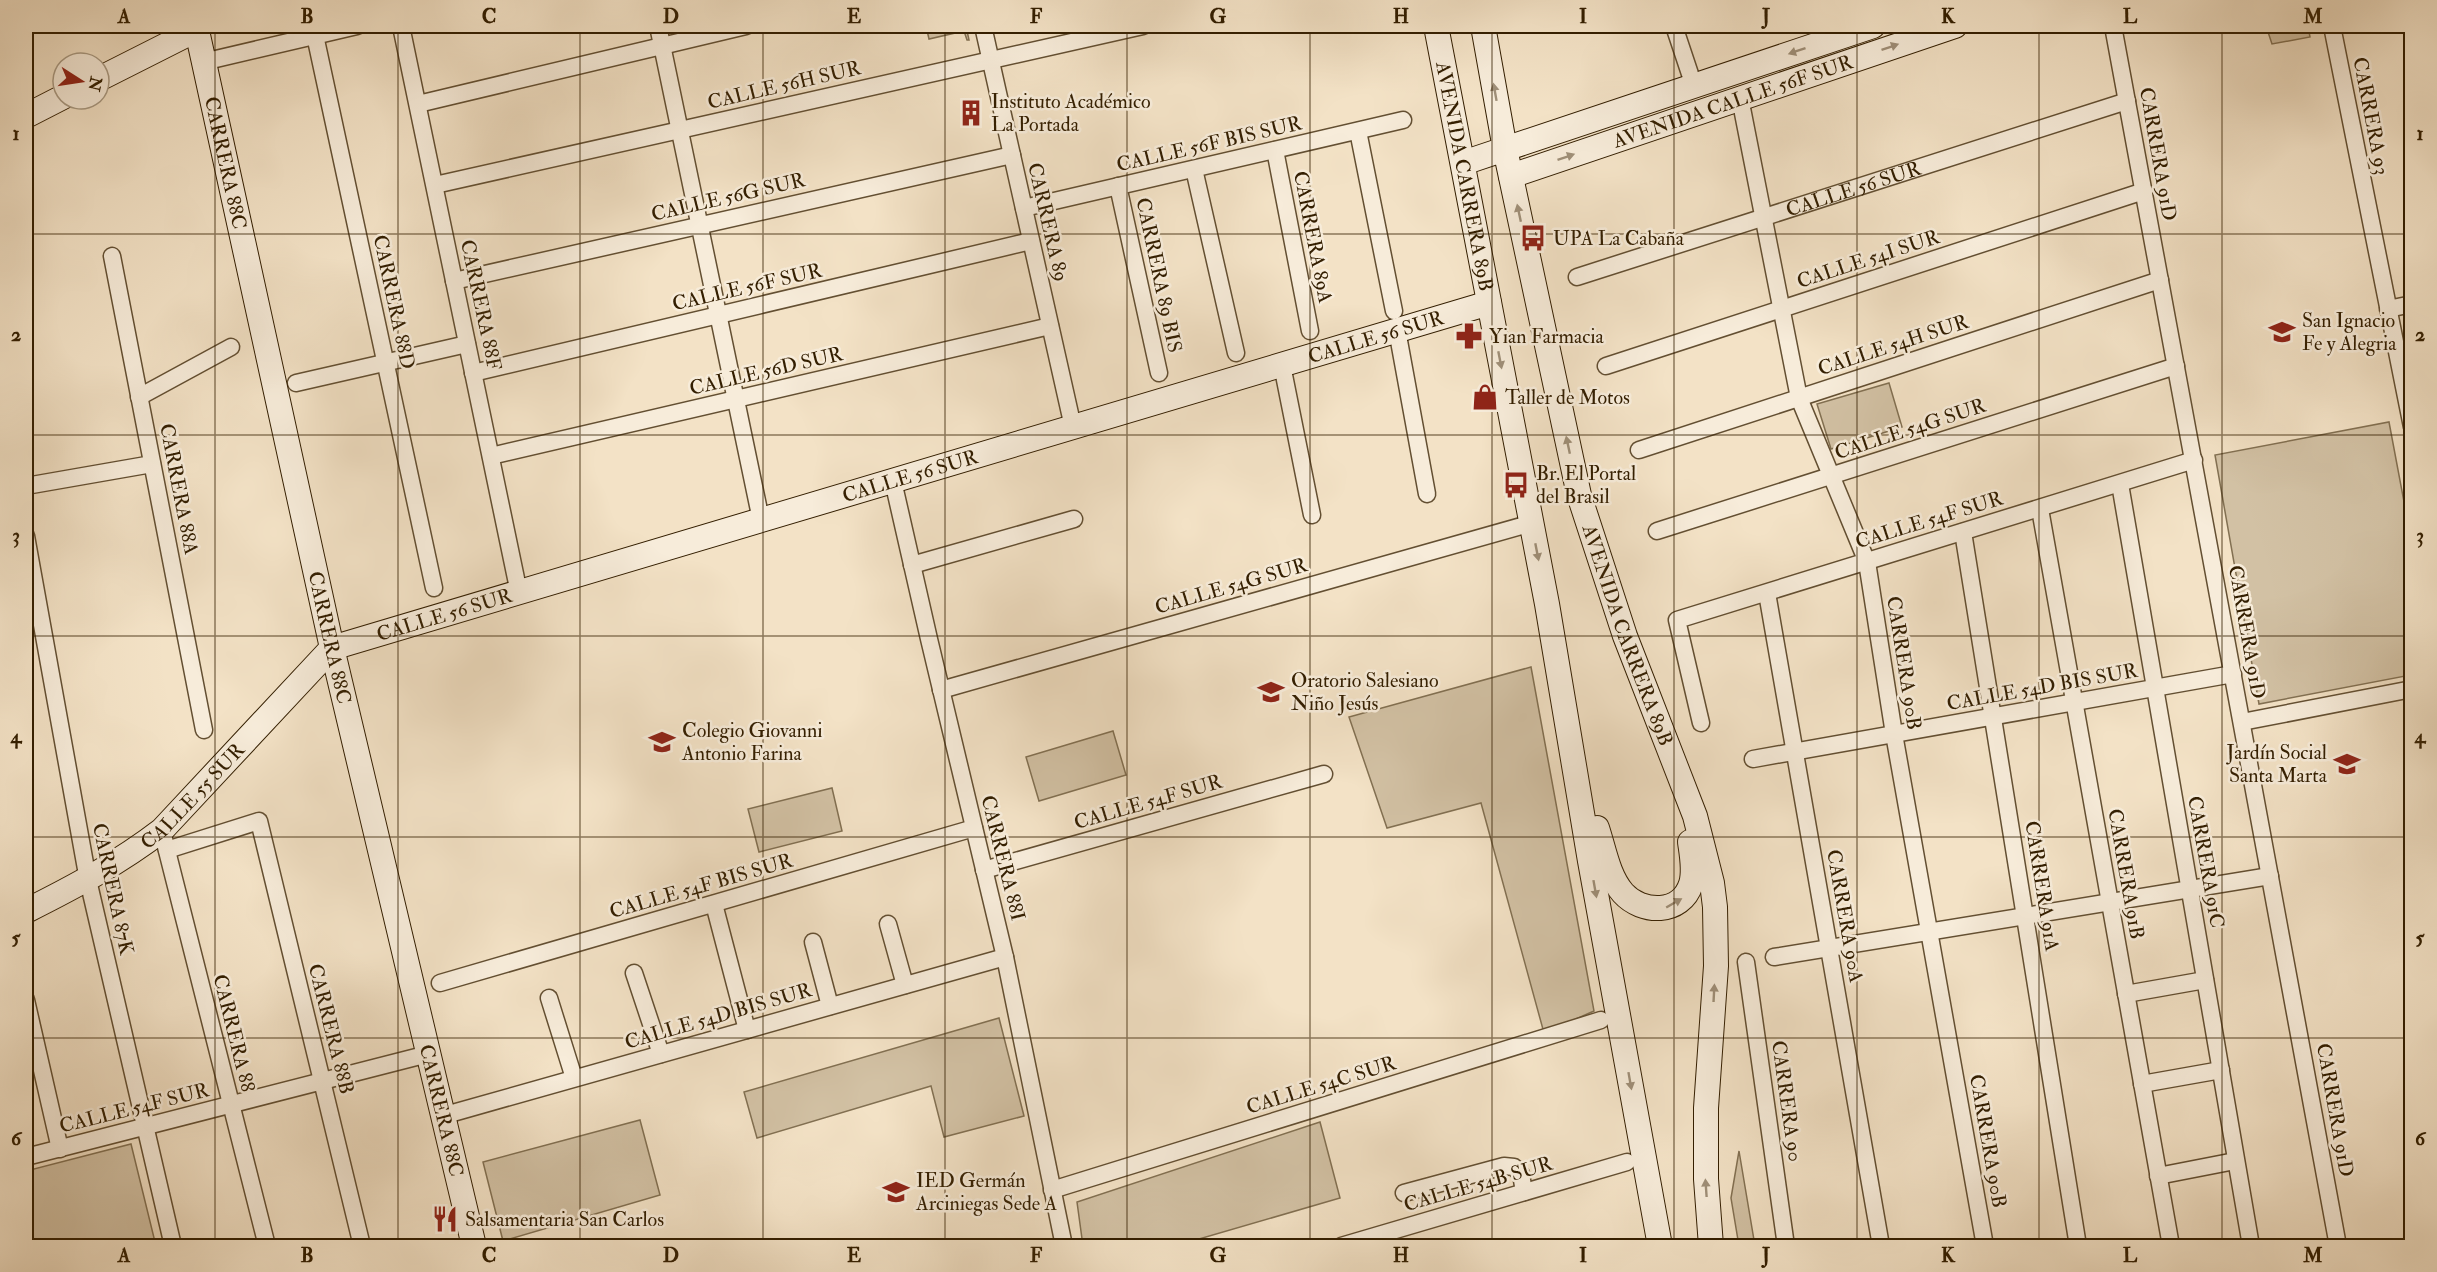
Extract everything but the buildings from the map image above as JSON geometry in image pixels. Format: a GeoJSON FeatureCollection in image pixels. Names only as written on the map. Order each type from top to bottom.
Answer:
{"type":"FeatureCollection","features":[{"type":"Feature","properties":{"kind":"street"},"geometry":{"type":"LineString","coordinates":[[203,62],[314,31],[357,26]]}},
{"type":"Feature","properties":{"kind":"street","name":"CARRERA 88F"},"geometry":{"type":"LineString","coordinates":[[401,26],[519,592]]}},
{"type":"Feature","properties":{"kind":"street"},"geometry":{"type":"LineString","coordinates":[[658,26],[760,520]]}},
{"type":"Feature","properties":{"kind":"street"},"geometry":{"type":"LineString","coordinates":[[418,104],[746,26]]}},
{"type":"Feature","properties":{"kind":"street","name":"CARRERA 89"},"geometry":{"type":"LineString","coordinates":[[983,26],[1073,427]]}},
{"type":"Feature","properties":{"kind":"street","name":"CALLE 56H SUR"},"geometry":{"type":"LineString","coordinates":[[435,185],[1143,26]]}},
{"type":"Feature","properties":{"kind":"street","name":"AVENIDA CARRERA 89B"},"geometry":{"type":"LineString","coordinates":[[1436,26],[1532,523],[1660,1246]]}},
{"type":"Feature","properties":{"kind":"street","name":"AVENIDA CARRERA 89B"},"geometry":{"type":"LineString","coordinates":[[1483,26],[1505,149],[1579,495],[1609,591],[1688,794],[1704,846],[1715,907],[1716,966],[1706,1108],[1706,1179],[1711,1246]]}},
{"type":"Feature","properties":{"kind":"street"},"geometry":{"type":"LineString","coordinates":[[1674,26],[1694,86]]}},
{"type":"Feature","properties":{"kind":"street","name":"AVENIDA CALLE 56F SUR"},"geometry":{"type":"LineString","coordinates":[[1463,163],[1873,26]]}},
{"type":"Feature","properties":{"kind":"street","name":"AVENIDA CALLE 56F SUR"},"geometry":{"type":"LineString","coordinates":[[1511,176],[1954,26]]}},
{"type":"Feature","properties":{"kind":"street","name":"CARRERA 91D"},"geometry":{"type":"LineString","coordinates":[[2113,26],[2338,1246]]}},
{"type":"Feature","properties":{"kind":"street","name":"CARRERA 93"},"geometry":{"type":"LineString","coordinates":[[2332,26],[2412,427]]}},
{"type":"Feature","properties":{"kind":"street"},"geometry":{"type":"LineString","coordinates":[[111,73],[196,28]]}},
{"type":"Feature","properties":{"kind":"street","name":"CARRERA 88C"},"geometry":{"type":"LineString","coordinates":[[196,28],[332,648],[474,1246]]}},
{"type":"Feature","properties":{"kind":"street","name":"CARRERA 88D"},"geometry":{"type":"LineString","coordinates":[[314,31],[434,588]]}},
{"type":"Feature","properties":{"kind":"street","name":"CARRERA 90B"},"geometry":{"type":"LineString","coordinates":[[1740,98],[1799,398],[1867,562],[1894,734],[1985,1246]]}},
{"type":"Feature","properties":{"kind":"street","name":"CALLE 56 SUR"},"geometry":{"type":"LineString","coordinates":[[1577,277],[2127,101]]}},
{"type":"Feature","properties":{"kind":"street"},"geometry":{"type":"LineString","coordinates":[[26,116],[51,103]]}},
{"type":"Feature","properties":{"kind":"street","name":"CALLE 56F BIS SUR"},"geometry":{"type":"LineString","coordinates":[[1024,208],[1403,120]]}},
{"type":"Feature","properties":{"kind":"street"},"geometry":{"type":"LineString","coordinates":[[1358,131],[1396,321],[1427,494]]}},
{"type":"Feature","properties":{"kind":"street","name":"CARRERA 89A"},"geometry":{"type":"LineString","coordinates":[[1275,150],[1310,331]]}},
{"type":"Feature","properties":{"kind":"street","name":"CALLE 56G SUR"},"geometry":{"type":"LineString","coordinates":[[454,281],[1012,154]]}},
{"type":"Feature","properties":{"kind":"street"},"geometry":{"type":"LineString","coordinates":[[1194,169],[1236,353]]}},
{"type":"Feature","properties":{"kind":"street","name":"CARRERA 89 BIS"},"geometry":{"type":"LineString","coordinates":[[1118,186],[1159,373]]}},
{"type":"Feature","properties":{"kind":"street","name":"CALLE 54I SUR"},"geometry":{"type":"LineString","coordinates":[[1606,366],[2144,191]]}},
{"type":"Feature","properties":{"kind":"street","name":"CALLE 56F SUR"},"geometry":{"type":"LineString","coordinates":[[473,373],[1031,241]]}},
{"type":"Feature","properties":{"kind":"street","name":"CARRERA 88A"},"geometry":{"type":"LineString","coordinates":[[112,256],[204,730]]}},
{"type":"Feature","properties":{"kind":"street","name":"CALLE 54H SUR"},"geometry":{"type":"LineString","coordinates":[[1639,450],[2160,280]]}},
{"type":"Feature","properties":{"kind":"street","name":"CALLE 56 SUR"},"geometry":{"type":"LineString","coordinates":[[332,648],[1282,365],[1396,321],[1489,303]]}},
{"type":"Feature","properties":{"kind":"street"},"geometry":{"type":"LineString","coordinates":[[2388,309],[2412,304]]}},
{"type":"Feature","properties":{"kind":"street","name":"CALLE 56D SUR"},"geometry":{"type":"LineString","coordinates":[[490,456],[1050,326]]}},
{"type":"Feature","properties":{"kind":"street"},"geometry":{"type":"LineString","coordinates":[[296,382],[467,344]]}},
{"type":"Feature","properties":{"kind":"street"},"geometry":{"type":"LineString","coordinates":[[139,397],[231,347]]}},
{"type":"Feature","properties":{"kind":"street"},"geometry":{"type":"LineString","coordinates":[[1282,365],[1312,515]]}},
{"type":"Feature","properties":{"kind":"street","name":"CALLE 54G SUR"},"geometry":{"type":"LineString","coordinates":[[1658,531],[2176,366]]}},
{"type":"Feature","properties":{"kind":"street","name":"CALLE 54F SUR"},"geometry":{"type":"LineString","coordinates":[[1701,723],[1677,620],[2194,460]]}},
{"type":"Feature","properties":{"kind":"street"},"geometry":{"type":"LineString","coordinates":[[26,486],[152,464]]}},
{"type":"Feature","properties":{"kind":"street","name":"CARRERA 88I"},"geometry":{"type":"LineString","coordinates":[[893,481],[1005,957],[1064,1246]]}},
{"type":"Feature","properties":{"kind":"street","name":"CARRERA 91C"},"geometry":{"type":"LineString","coordinates":[[2120,484],[2251,1246]]}},
{"type":"Feature","properties":{"kind":"street","name":"CARRERA 91B"},"geometry":{"type":"LineString","coordinates":[[2040,508],[2171,1246]]}},
{"type":"Feature","properties":{"kind":"street"},"geometry":{"type":"LineString","coordinates":[[912,565],[1074,519]]}},
{"type":"Feature","properties":{"kind":"street","name":"CALLE 54G SUR"},"geometry":{"type":"LineString","coordinates":[[941,690],[1532,523]]}},
{"type":"Feature","properties":{"kind":"street","name":"CARRERA 91A"},"geometry":{"type":"LineString","coordinates":[[1963,532],[2078,1246]]}},
{"type":"Feature","properties":{"kind":"street","name":"CARRERA 87K"},"geometry":{"type":"LineString","coordinates":[[26,536],[88,880],[173,1246]]}},
{"type":"Feature","properties":{"kind":"street","name":"CARRERA 90A"},"geometry":{"type":"LineString","coordinates":[[1767,592],[1881,1246]]}},
{"type":"Feature","properties":{"kind":"street","name":"CALLE 55 SUR"},"geometry":{"type":"LineString","coordinates":[[26,911],[88,880],[130,854],[164,840],[332,648]]}},
{"type":"Feature","properties":{"kind":"street","name":"CALLE 54D BIS SUR"},"geometry":{"type":"LineString","coordinates":[[1753,759],[2233,674]]}},
{"type":"Feature","properties":{"kind":"street"},"geometry":{"type":"LineString","coordinates":[[2242,722],[2412,689]]}},
{"type":"Feature","properties":{"kind":"street"},"geometry":{"type":"LineString","coordinates":[[1572,755],[1614,879],[1630,900],[1647,908],[1667,908],[1683,898],[1688,891],[1693,870],[1689,836],[1665,738]]}},
{"type":"Feature","properties":{"kind":"street","name":"CALLE 54F SUR"},"geometry":{"type":"LineString","coordinates":[[984,870],[1324,774]]}},
{"type":"Feature","properties":{"kind":"street","name":"CARRERA 88B"},"geometry":{"type":"LineString","coordinates":[[164,840],[259,820],[362,1246]]}},
{"type":"Feature","properties":{"kind":"street","name":"CALLE 54F BIS SUR"},"geometry":{"type":"LineString","coordinates":[[440,983],[974,828]]}},
{"type":"Feature","properties":{"kind":"street","name":"CARRERA 88"},"geometry":{"type":"LineString","coordinates":[[164,840],[267,1246]]}},
{"type":"Feature","properties":{"kind":"street"},"geometry":{"type":"LineString","coordinates":[[1774,957],[2270,876]]}},
{"type":"Feature","properties":{"kind":"street"},"geometry":{"type":"LineString","coordinates":[[714,904],[747,1030]]}},
{"type":"Feature","properties":{"kind":"street"},"geometry":{"type":"LineString","coordinates":[[888,924],[905,985]]}},
{"type":"Feature","properties":{"kind":"street"},"geometry":{"type":"LineString","coordinates":[[813,942],[830,1006]]}},
{"type":"Feature","properties":{"kind":"street","name":"CALLE 54D BIS SUR"},"geometry":{"type":"LineString","coordinates":[[442,1116],[1005,957]]}},
{"type":"Feature","properties":{"kind":"street","name":"CARRERA 90"},"geometry":{"type":"LineString","coordinates":[[1746,962],[1786,1246]]}},
{"type":"Feature","properties":{"kind":"street"},"geometry":{"type":"LineString","coordinates":[[634,973],[661,1054]]}},
{"type":"Feature","properties":{"kind":"street"},"geometry":{"type":"LineString","coordinates":[[2126,994],[2205,980]]}},
{"type":"Feature","properties":{"kind":"street"},"geometry":{"type":"LineString","coordinates":[[549,998],[574,1078]]}},
{"type":"Feature","properties":{"kind":"street"},"geometry":{"type":"LineString","coordinates":[[26,1000],[60,1149]]}},
{"type":"Feature","properties":{"kind":"street","name":"CALLE 54C SUR"},"geometry":{"type":"LineString","coordinates":[[1052,1190],[1601,1020]]}},
{"type":"Feature","properties":{"kind":"street","name":"CALLE 54F SUR"},"geometry":{"type":"LineString","coordinates":[[26,1157],[428,1054]]}},
{"type":"Feature","properties":{"kind":"street"},"geometry":{"type":"LineString","coordinates":[[2142,1084],[2221,1070]]}},
{"type":"Feature","properties":{"kind":"street"},"geometry":{"type":"LineString","coordinates":[[2158,1176],[2235,1161]]}},
{"type":"Feature","properties":{"kind":"street","name":"CALLE 54B SUR"},"geometry":{"type":"LineString","coordinates":[[1341,1246],[1627,1162]]}},
{"type":"Feature","properties":{"kind":"street"},"geometry":{"type":"LineString","coordinates":[[1404,1193],[1504,1166],[1514,1167],[1521,1174],[1524,1192]]}},
{"type":"Feature","properties":{"kind":"shaded area"},"geometry":{"type":"Polygon","coordinates":[[[926,26],[966,26],[969,40],[964,31],[929,39],[926,26]]]}},
{"type":"Feature","properties":{"kind":"shaded area"},"geometry":{"type":"Polygon","coordinates":[[[2266,26],[2308,26],[2310,37],[2272,44],[2266,26]]]}},
{"type":"Feature","properties":{"kind":"shaded area"},"geometry":{"type":"Polygon","coordinates":[[[1889,383],[1902,427],[1831,449],[1817,404],[1889,383]]]}},
{"type":"Feature","properties":{"kind":"shaded area"},"geometry":{"type":"Polygon","coordinates":[[[2389,422],[2411,539],[2411,675],[2259,704],[2215,455],[2389,422]]]}},
{"type":"Feature","properties":{"kind":"shaded area"},"geometry":{"type":"Polygon","coordinates":[[[1531,667],[1594,1011],[1544,1033],[1481,803],[1387,828],[1349,717],[1531,667]]]}},
{"type":"Feature","properties":{"kind":"shaded area"},"geometry":{"type":"Polygon","coordinates":[[[1113,731],[1126,775],[1039,801],[1026,757],[1113,731]]]}},
{"type":"Feature","properties":{"kind":"shaded area"},"geometry":{"type":"Polygon","coordinates":[[[832,788],[842,831],[759,852],[748,809],[832,788]]]}},
{"type":"Feature","properties":{"kind":"shaded area"},"geometry":{"type":"Polygon","coordinates":[[[999,1018],[1024,1116],[944,1137],[931,1086],[757,1138],[744,1092],[999,1018]]]}},
{"type":"Feature","properties":{"kind":"shaded area"},"geometry":{"type":"Polygon","coordinates":[[[640,1120],[660,1195],[503,1241],[483,1162],[640,1120]]]}},
{"type":"Feature","properties":{"kind":"shaded area"},"geometry":{"type":"Polygon","coordinates":[[[1320,1122],[1340,1198],[1175,1246],[1083,1246],[1077,1202],[1320,1122]]]}},
{"type":"Feature","properties":{"kind":"shaded area"},"geometry":{"type":"Polygon","coordinates":[[[131,1144],[156,1246],[26,1246],[26,1171],[131,1144]]]}},
{"type":"Feature","properties":{"kind":"shaded area"},"geometry":{"type":"Polygon","coordinates":[[[1739,1151],[1755,1246],[1739,1246],[1731,1198],[1739,1151]]]}},
{"type":"Feature","properties":{"kind":"place","name":"Instituto Académico La Portada"},"geometry":{"type":"Point","coordinates":[971,113]}},
{"type":"Feature","properties":{"kind":"place","name":"UPA La Cabaña"},"geometry":{"type":"Point","coordinates":[1533,238]}},
{"type":"Feature","properties":{"kind":"place","name":"San Ignacio Fe y Alegria"},"geometry":{"type":"Point","coordinates":[2282,332]}},
{"type":"Feature","properties":{"kind":"place","name":"Yian Farmacia"},"geometry":{"type":"Point","coordinates":[1469,336]}},
{"type":"Feature","properties":{"kind":"place","name":"Taller de Motos"},"geometry":{"type":"Point","coordinates":[1485,397]}},
{"type":"Feature","properties":{"kind":"place","name":"Br. El Portal del Brasil"},"geometry":{"type":"Point","coordinates":[1516,485]}},
{"type":"Feature","properties":{"kind":"place","name":"Oratorio Salesiano Niño Jesús"},"geometry":{"type":"Point","coordinates":[1271,692]}},
{"type":"Feature","properties":{"kind":"place","name":"Colegio Giovanni Antonio Farina"},"geometry":{"type":"Point","coordinates":[662,742]}},
{"type":"Feature","properties":{"kind":"place","name":"Jardín Social Santa Marta"},"geometry":{"type":"Point","coordinates":[2347,764]}},
{"type":"Feature","properties":{"kind":"place","name":"IED Germán Arciniegas Sede A"},"geometry":{"type":"Point","coordinates":[896,1192]}},
{"type":"Feature","properties":{"kind":"place","name":"Salsamentaria San Carlos"},"geometry":{"type":"Point","coordinates":[445,1219]}}]}
